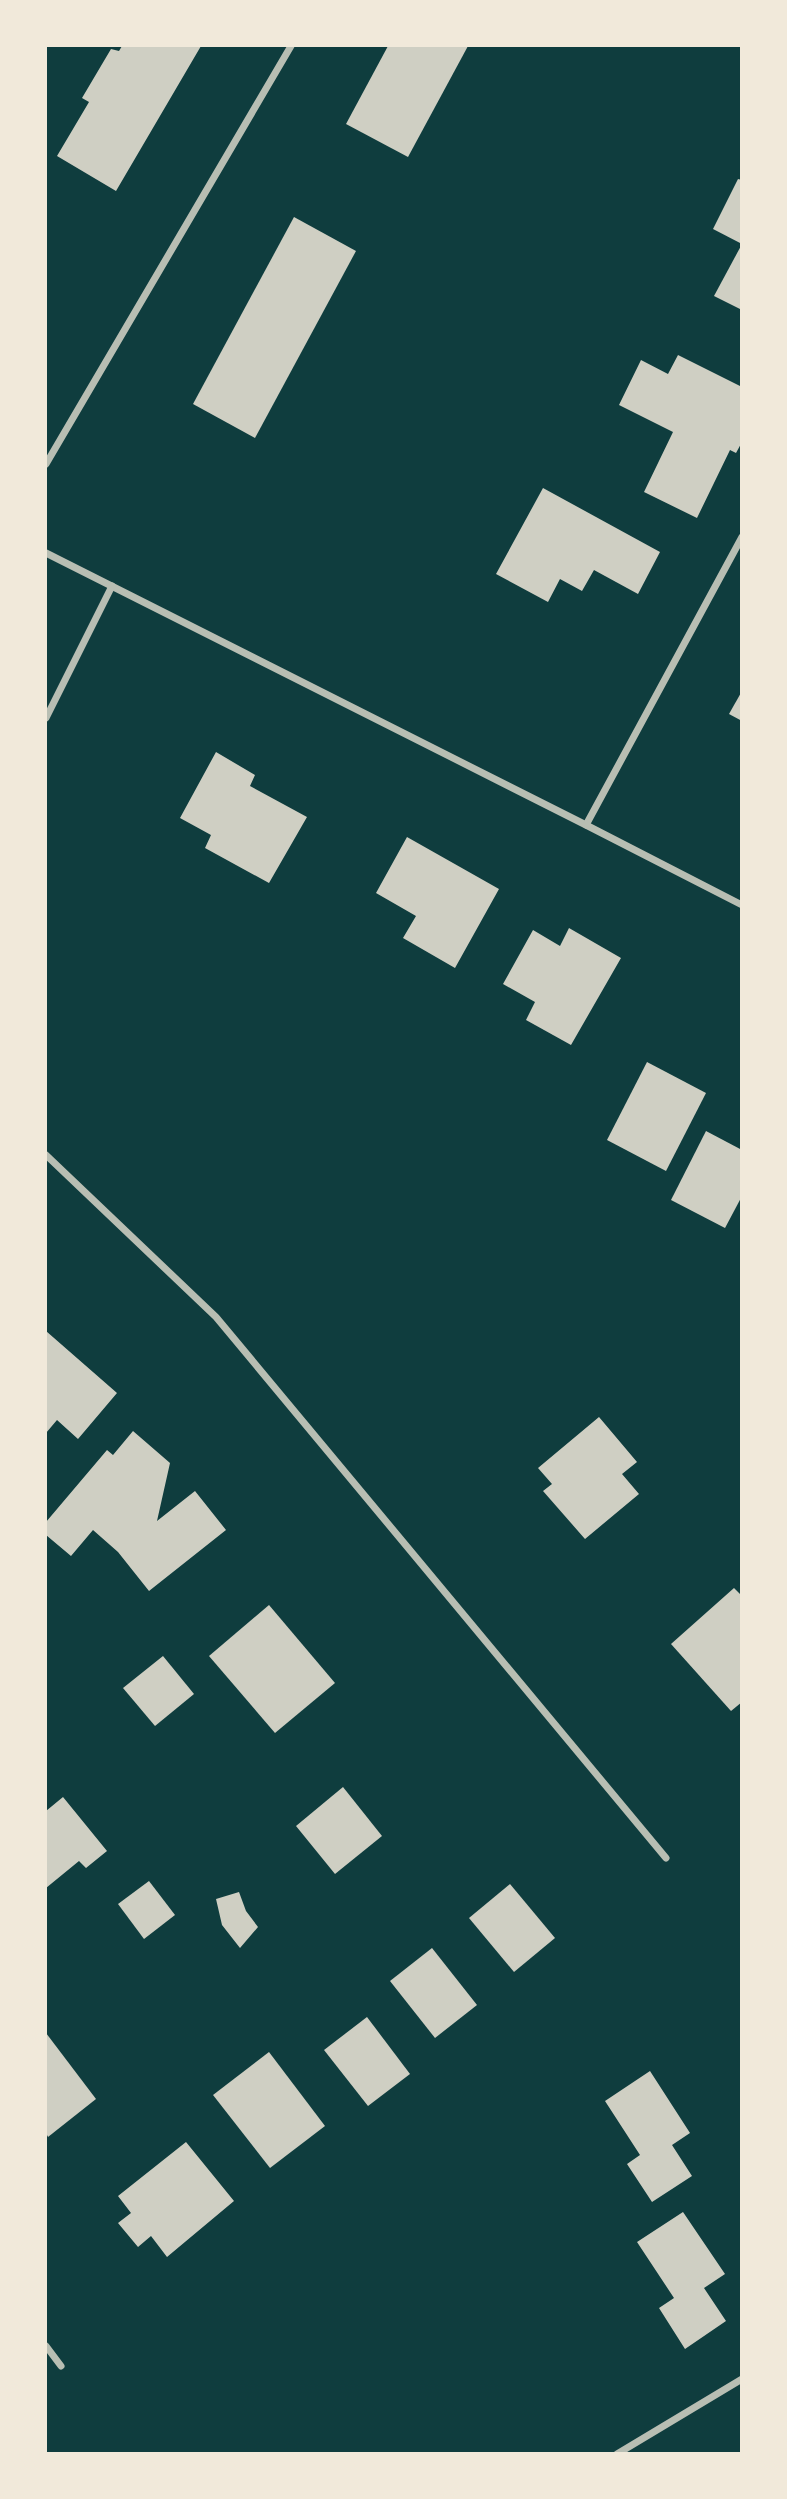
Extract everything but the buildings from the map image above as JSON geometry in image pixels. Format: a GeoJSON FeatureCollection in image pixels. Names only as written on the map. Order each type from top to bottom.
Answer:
{"type":"FeatureCollection","features":[{"type":"Feature","properties":{"kind":"street"},"geometry":{"type":"LineString","coordinates":[[46,464],[291,46]]}},
{"type":"Feature","properties":{"kind":"street"},"geometry":{"type":"LineString","coordinates":[[586,825],[741,537]]}},
{"type":"Feature","properties":{"kind":"street"},"geometry":{"type":"LineString","coordinates":[[46,552],[741,905]]}},
{"type":"Feature","properties":{"kind":"street"},"geometry":{"type":"LineString","coordinates":[[46,718],[112,586]]}},
{"type":"Feature","properties":{"kind":"street"},"geometry":{"type":"LineString","coordinates":[[46,1155],[216,1317],[666,1858]]}},
{"type":"Feature","properties":{"kind":"street"},"geometry":{"type":"LineString","coordinates":[[46,2346],[61,2366]]}},
{"type":"Feature","properties":{"kind":"street"},"geometry":{"type":"LineString","coordinates":[[617,2454],[741,2379]]}}]}
